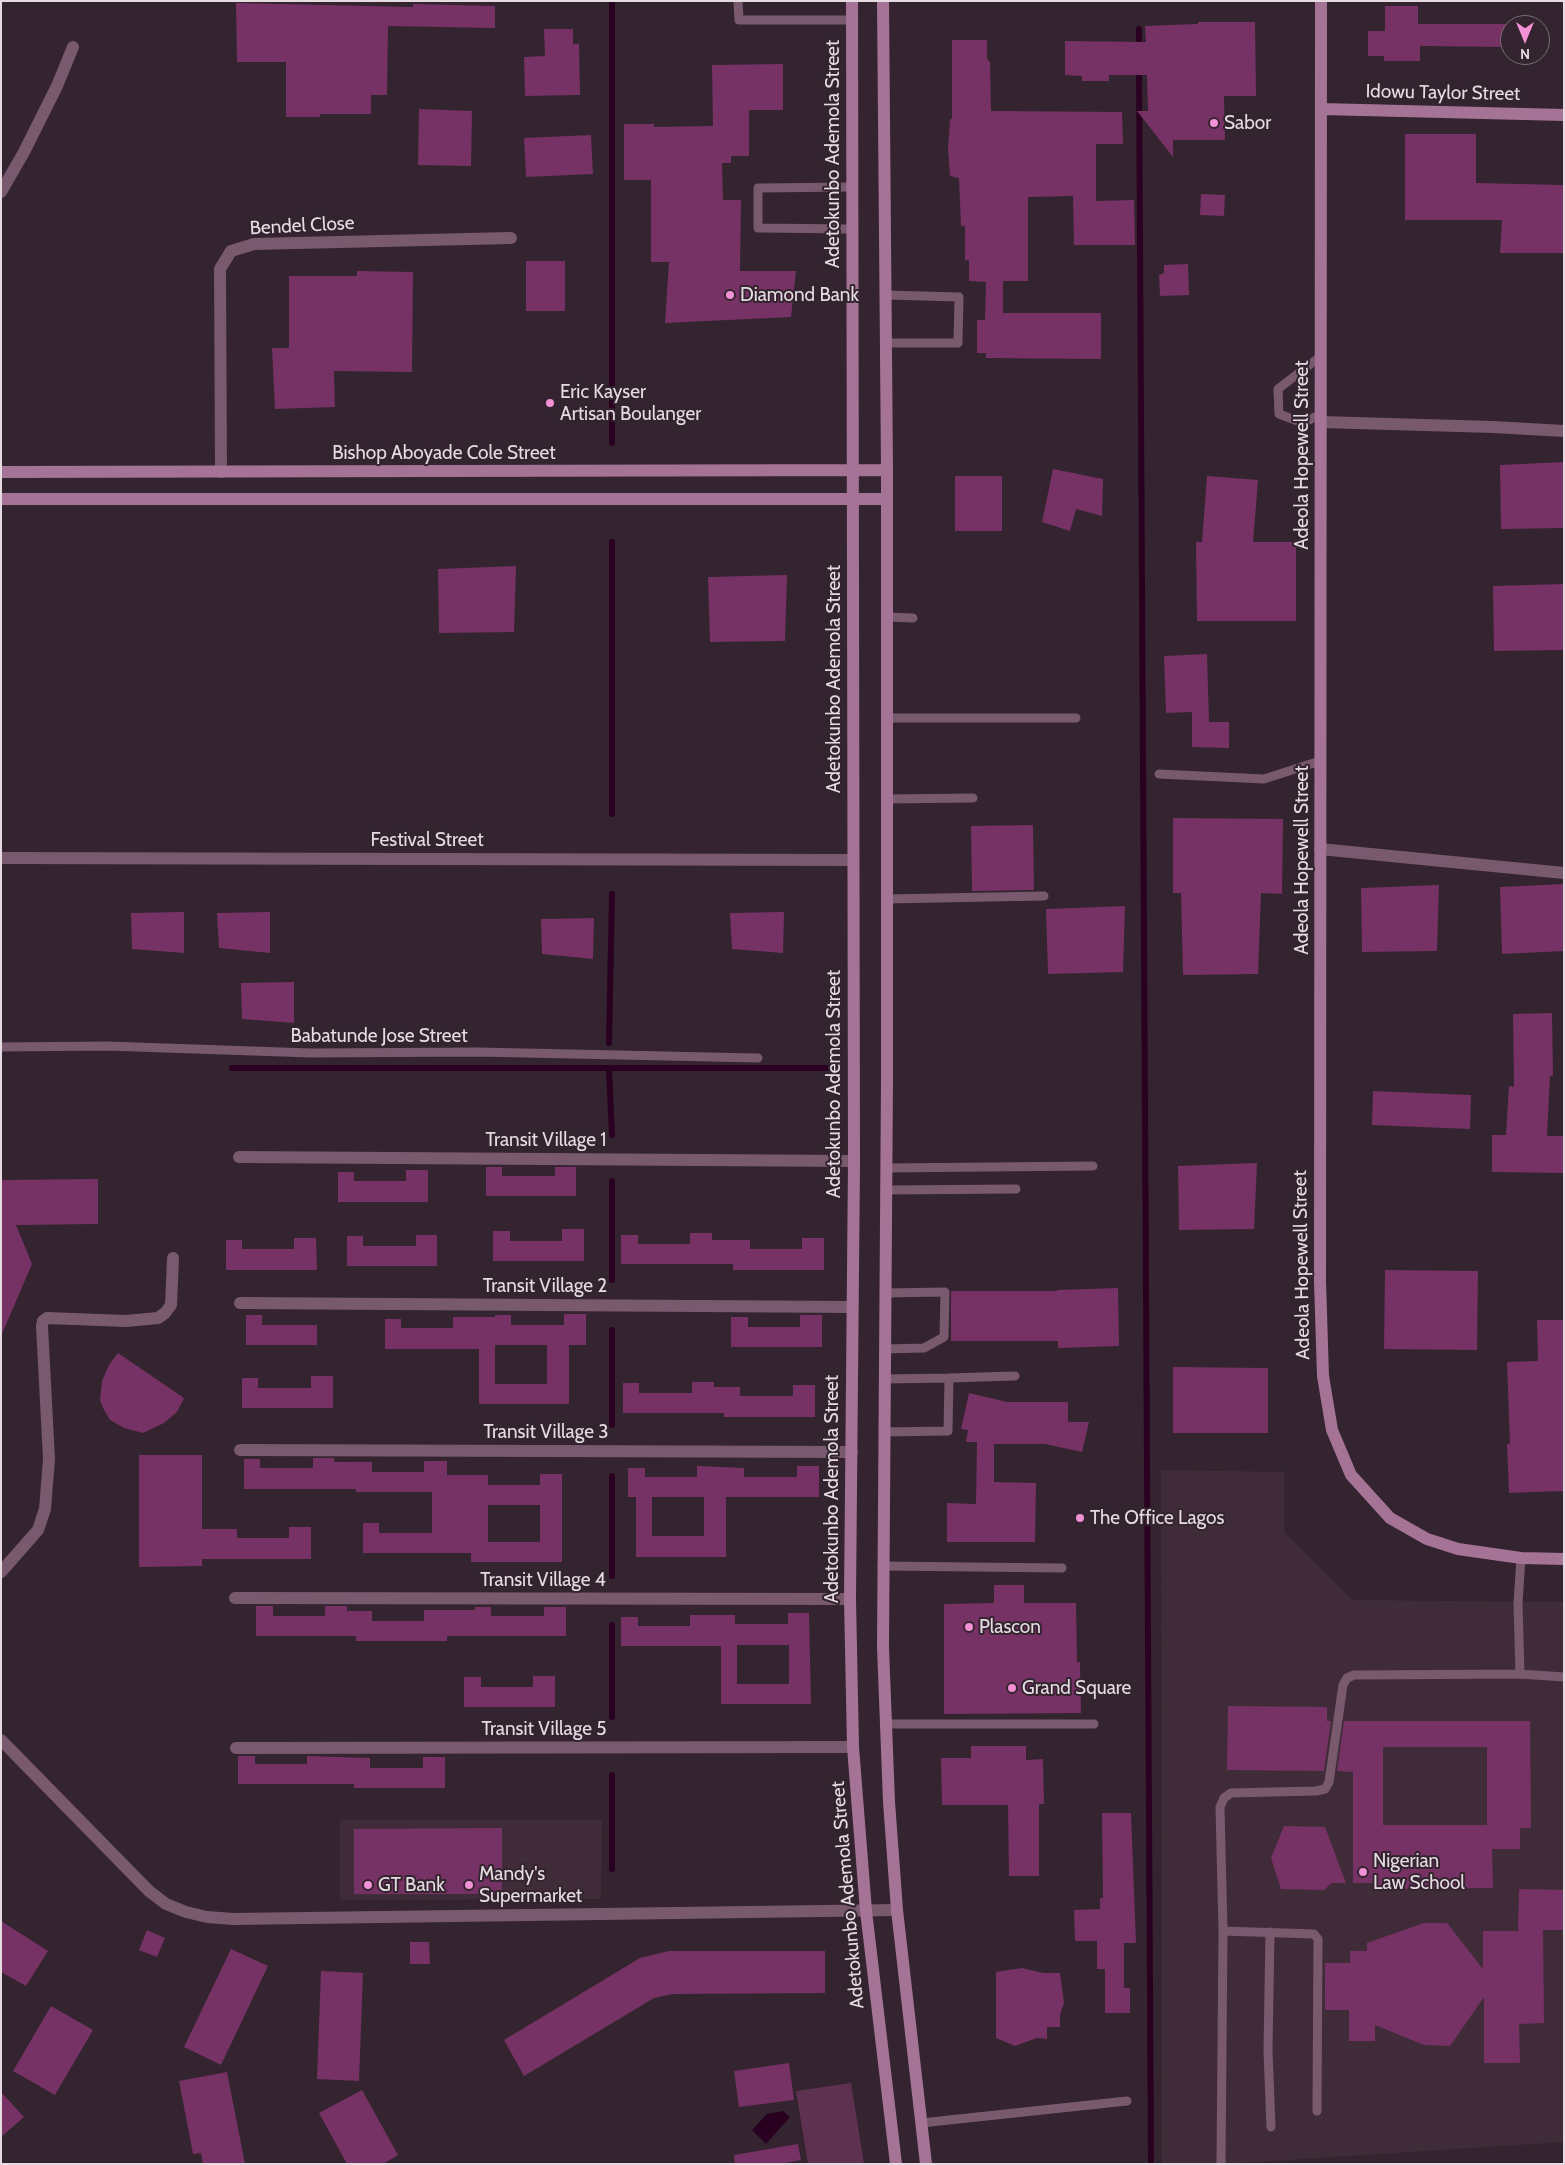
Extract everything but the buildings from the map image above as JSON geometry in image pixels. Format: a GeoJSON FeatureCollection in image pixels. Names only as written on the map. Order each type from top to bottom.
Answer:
{"type":"FeatureCollection","features":[{"type":"Feature","properties":{"kind":"main road","name":"Adetokunbo Ademola Street"},"geometry":{"type":"LineString","coordinates":[[852,1],[854,1161],[851,1307],[850,1599],[853,1747],[866,1911],[896,2164]]}},
{"type":"Feature","properties":{"kind":"main road"},"geometry":{"type":"LineString","coordinates":[[883,1],[886,295],[886,1190],[882,1566],[886,1724],[897,1910],[926,2164]]}},
{"type":"Feature","properties":{"kind":"main road","name":"Adeola Hopewell Street"},"geometry":{"type":"LineString","coordinates":[[1321,1],[1320,1281],[1322,1376],[1332,1430],[1352,1474],[1390,1518],[1427,1539],[1458,1549],[1521,1558],[1564,1559]]}},
{"type":"Feature","properties":{"kind":"main road","name":"Idowu Taylor Street"},"geometry":{"type":"LineString","coordinates":[[1321,109],[1564,115]]}},
{"type":"Feature","properties":{"kind":"main road","name":"Bishop Aboyade Cole Street"},"geometry":{"type":"LineString","coordinates":[[1,472],[886,470]]}},
{"type":"Feature","properties":{"kind":"main road"},"geometry":{"type":"LineString","coordinates":[[1,498],[886,498]]}},
{"type":"Feature","properties":{"kind":"street"},"geometry":{"type":"LineString","coordinates":[[1,192],[24,152],[53,94],[73,46]]}},
{"type":"Feature","properties":{"kind":"street","name":"Bendel Close"},"geometry":{"type":"LineString","coordinates":[[221,472],[220,269],[231,251],[254,244],[511,238]]}},
{"type":"Feature","properties":{"kind":"street"},"geometry":{"type":"LineString","coordinates":[[1321,418],[1564,432]]}},
{"type":"Feature","properties":{"kind":"street"},"geometry":{"type":"LineString","coordinates":[[1320,849],[1564,873]]}},
{"type":"Feature","properties":{"kind":"street","name":"Festival Street"},"geometry":{"type":"LineString","coordinates":[[1,858],[853,860]]}},
{"type":"Feature","properties":{"kind":"street","name":"Transit Village 1"},"geometry":{"type":"LineString","coordinates":[[239,1158],[854,1161]]}},
{"type":"Feature","properties":{"kind":"street"},"geometry":{"type":"LineString","coordinates":[[1,1572],[38,1530],[45,1509],[49,1459],[43,1321],[47,1318],[126,1321],[158,1318],[166,1313],[171,1304],[173,1258]]}},
{"type":"Feature","properties":{"kind":"street","name":"Transit Village 2"},"geometry":{"type":"LineString","coordinates":[[240,1303],[851,1307]]}},
{"type":"Feature","properties":{"kind":"street","name":"Transit Village 3"},"geometry":{"type":"LineString","coordinates":[[240,1450],[852,1452]]}},
{"type":"Feature","properties":{"kind":"street","name":"Transit Village 4"},"geometry":{"type":"LineString","coordinates":[[235,1598],[850,1599]]}},
{"type":"Feature","properties":{"kind":"street"},"geometry":{"type":"LineString","coordinates":[[1,1740],[149,1891],[166,1904],[186,1912],[207,1917],[233,1919],[897,1910]]}},
{"type":"Feature","properties":{"kind":"street","name":"Transit Village 5"},"geometry":{"type":"LineString","coordinates":[[236,1748],[853,1747]]}},
{"type":"Feature","properties":{"kind":"lane"},"geometry":{"type":"LineString","coordinates":[[738,1],[739,20],[852,20]]}},
{"type":"Feature","properties":{"kind":"lane"},"geometry":{"type":"LineString","coordinates":[[852,187],[758,188],[758,228],[852,229]]}},
{"type":"Feature","properties":{"kind":"lane"},"geometry":{"type":"LineString","coordinates":[[886,295],[959,297],[958,343],[886,343]]}},
{"type":"Feature","properties":{"kind":"lane"},"geometry":{"type":"LineString","coordinates":[[1321,356],[1278,389],[1279,414],[1303,424],[1321,418]]}},
{"type":"Feature","properties":{"kind":"lane"},"geometry":{"type":"LineString","coordinates":[[886,617],[913,618]]}},
{"type":"Feature","properties":{"kind":"lane"},"geometry":{"type":"LineString","coordinates":[[886,718],[1076,718]]}},
{"type":"Feature","properties":{"kind":"lane"},"geometry":{"type":"LineString","coordinates":[[1158,774],[1264,778],[1320,761]]}},
{"type":"Feature","properties":{"kind":"lane"},"geometry":{"type":"LineString","coordinates":[[886,799],[973,798]]}},
{"type":"Feature","properties":{"kind":"lane"},"geometry":{"type":"LineString","coordinates":[[886,899],[1044,896]]}},
{"type":"Feature","properties":{"kind":"lane","name":"Babatunde Jose Street"},"geometry":{"type":"LineString","coordinates":[[1,1047],[107,1046],[264,1052],[478,1052],[758,1058]]}},
{"type":"Feature","properties":{"kind":"lane"},"geometry":{"type":"LineString","coordinates":[[886,1168],[1093,1166]]}},
{"type":"Feature","properties":{"kind":"lane"},"geometry":{"type":"LineString","coordinates":[[886,1190],[1016,1189]]}},
{"type":"Feature","properties":{"kind":"lane"},"geometry":{"type":"LineString","coordinates":[[884,1293],[945,1292],[944,1336],[924,1348],[884,1349]]}},
{"type":"Feature","properties":{"kind":"lane"},"geometry":{"type":"LineString","coordinates":[[884,1379],[1015,1376]]}},
{"type":"Feature","properties":{"kind":"lane"},"geometry":{"type":"LineString","coordinates":[[883,1432],[948,1431],[949,1378]]}},
{"type":"Feature","properties":{"kind":"lane"},"geometry":{"type":"LineString","coordinates":[[1520,1674],[1518,1603],[1521,1558]]}},
{"type":"Feature","properties":{"kind":"lane"},"geometry":{"type":"LineString","coordinates":[[882,1566],[1062,1568]]}},
{"type":"Feature","properties":{"kind":"lane"},"geometry":{"type":"LineString","coordinates":[[1221,2164],[1223,1931],[1220,1807],[1224,1798],[1231,1792],[1316,1791],[1324,1789],[1329,1782],[1343,1685],[1347,1678],[1354,1675],[1520,1674],[1564,1677]]}},
{"type":"Feature","properties":{"kind":"lane"},"geometry":{"type":"LineString","coordinates":[[886,1724],[1094,1724]]}},
{"type":"Feature","properties":{"kind":"lane"},"geometry":{"type":"LineString","coordinates":[[1223,1931],[1314,1934],[1318,1939],[1318,2111]]}},
{"type":"Feature","properties":{"kind":"lane"},"geometry":{"type":"LineString","coordinates":[[1270,1932],[1268,2051],[1271,2127]]}},
{"type":"Feature","properties":{"kind":"lane"},"geometry":{"type":"LineString","coordinates":[[921,2123],[1127,2101]]}},
{"type":"Feature","properties":{"kind":"shaded area","name":"Nigerian Law School"},"geometry":{"type":"Polygon","coordinates":[[[1161,1470],[1284,1472],[1284,1532],[1352,1600],[1564,1602],[1564,2142],[1226,2164],[1162,2164],[1161,1470]]]}},
{"type":"Feature","properties":{"kind":"shaded area"},"geometry":{"type":"Polygon","coordinates":[[[340,1820],[602,1820],[601,1899],[340,1900],[340,1820]]]}},
{"type":"Feature","properties":{"kind":"shaded area"},"geometry":{"type":"Polygon","coordinates":[[[851,2083],[864,2164],[808,2164],[796,2091],[851,2083]]]}},
{"type":"Feature","properties":{"kind":"shaded area"},"geometry":{"type":"Polygon","coordinates":[[[783,2111],[790,2117],[766,2144],[752,2130],[767,2114],[783,2111]]]}},
{"type":"Feature","properties":{"kind":"waterway"},"geometry":{"type":"LineString","coordinates":[[612,1],[612,443]]}},
{"type":"Feature","properties":{"kind":"waterway"},"geometry":{"type":"LineString","coordinates":[[1139,29],[1139,50]]}},
{"type":"Feature","properties":{"kind":"waterway"},"geometry":{"type":"LineString","coordinates":[[1139,67],[1151,2161]]}},
{"type":"Feature","properties":{"kind":"waterway"},"geometry":{"type":"LineString","coordinates":[[612,542],[612,814]]}},
{"type":"Feature","properties":{"kind":"waterway"},"geometry":{"type":"LineString","coordinates":[[609,1043],[612,894]]}},
{"type":"Feature","properties":{"kind":"waterway"},"geometry":{"type":"LineString","coordinates":[[232,1068],[829,1068]]}},
{"type":"Feature","properties":{"kind":"waterway"},"geometry":{"type":"LineString","coordinates":[[609,1068],[612,1135]]}},
{"type":"Feature","properties":{"kind":"waterway"},"geometry":{"type":"LineString","coordinates":[[612,1181],[612,1280]]}},
{"type":"Feature","properties":{"kind":"waterway"},"geometry":{"type":"LineString","coordinates":[[612,1330],[612,1425]]}},
{"type":"Feature","properties":{"kind":"waterway"},"geometry":{"type":"LineString","coordinates":[[612,1476],[612,1576]]}},
{"type":"Feature","properties":{"kind":"waterway"},"geometry":{"type":"LineString","coordinates":[[612,1625],[612,1717]]}},
{"type":"Feature","properties":{"kind":"waterway"},"geometry":{"type":"LineString","coordinates":[[612,1775],[612,1869]]}},
{"type":"Feature","properties":{"kind":"place","name":"Sabor"},"geometry":{"type":"Point","coordinates":[1214,123]}},
{"type":"Feature","properties":{"kind":"place","name":"Diamond Bank"},"geometry":{"type":"Point","coordinates":[730,295]}},
{"type":"Feature","properties":{"kind":"place","name":"Eric Kayser Artisan Boulanger"},"geometry":{"type":"Point","coordinates":[550,403]}},
{"type":"Feature","properties":{"kind":"place","name":"The Office Lagos"},"geometry":{"type":"Point","coordinates":[1080,1518]}},
{"type":"Feature","properties":{"kind":"place","name":"Plascon"},"geometry":{"type":"Point","coordinates":[969,1627]}},
{"type":"Feature","properties":{"kind":"place","name":"Grand Square"},"geometry":{"type":"Point","coordinates":[1012,1688]}},
{"type":"Feature","properties":{"kind":"place","name":"Nigerian Law School"},"geometry":{"type":"Point","coordinates":[1363,1872]}},
{"type":"Feature","properties":{"kind":"place","name":"GT Bank"},"geometry":{"type":"Point","coordinates":[368,1885]}},
{"type":"Feature","properties":{"kind":"place","name":"Mandy's Supermarket"},"geometry":{"type":"Point","coordinates":[469,1885]}}]}
